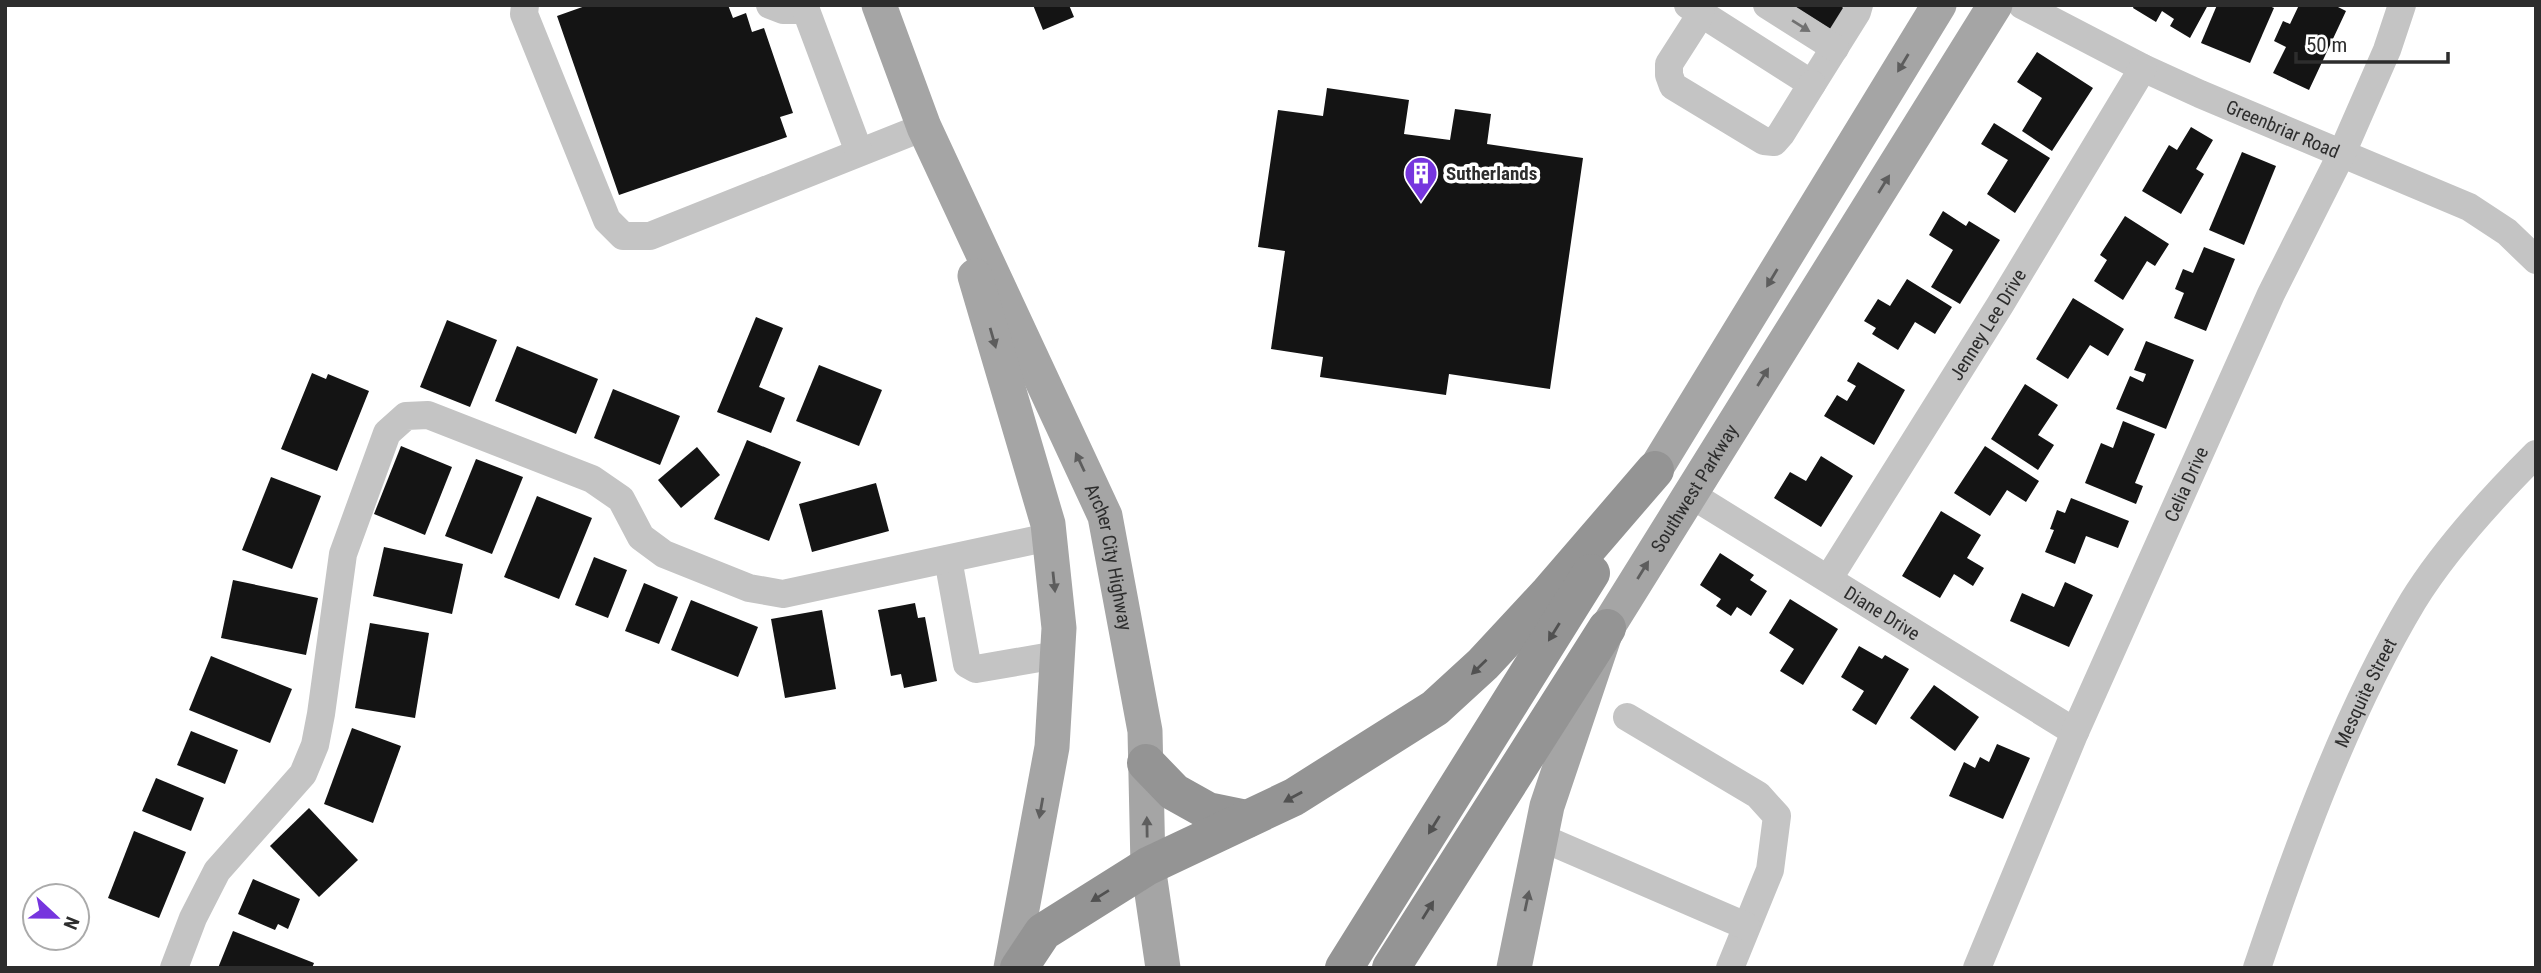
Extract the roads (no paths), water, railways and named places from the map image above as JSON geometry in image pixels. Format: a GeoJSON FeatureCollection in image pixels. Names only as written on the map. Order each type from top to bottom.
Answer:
{"type":"FeatureCollection","features":[{"type":"Feature","properties":{"kind":"highway"},"geometry":{"type":"LineString","coordinates":[[1019,968],[1043,932],[1148,866],[1294,797],[1435,708],[1483,664],[1549,593],[1655,470]]}},
{"type":"Feature","properties":{"kind":"highway"},"geometry":{"type":"LineString","coordinates":[[1344,968],[1655,470]]}},
{"type":"Feature","properties":{"kind":"highway","name":"Southwest Parkway"},"geometry":{"type":"LineString","coordinates":[[1391,968],[1607,628]]}},
{"type":"Feature","properties":{"kind":"highway"},"geometry":{"type":"LineString","coordinates":[[1146,763],[1174,792],[1208,811],[1247,820]]}},
{"type":"Feature","properties":{"kind":"main road","name":"Archer City Highway"},"geometry":{"type":"LineString","coordinates":[[878,5],[924,127],[1105,516],[1145,731],[1148,866],[1163,968]]}},
{"type":"Feature","properties":{"kind":"main road"},"geometry":{"type":"LineString","coordinates":[[1655,470],[1939,5]]}},
{"type":"Feature","properties":{"kind":"main road","name":"Southwest Parkway"},"geometry":{"type":"LineString","coordinates":[[1607,628],[1995,5]]}},
{"type":"Feature","properties":{"kind":"main road","name":"Archer City Highway"},"geometry":{"type":"LineString","coordinates":[[948,178],[1048,524],[1059,628],[1052,747],[1011,968]]}},
{"type":"Feature","properties":{"kind":"main road"},"geometry":{"type":"LineString","coordinates":[[1798,235],[1836,261]]}},
{"type":"Feature","properties":{"kind":"main road"},"geometry":{"type":"LineString","coordinates":[[1514,968],[1547,806],[1607,628]]}},
{"type":"Feature","properties":{"kind":"street"},"geometry":{"type":"LineString","coordinates":[[524,5],[524,14],[607,220],[623,236],[650,236],[924,127]]}},
{"type":"Feature","properties":{"kind":"street"},"geometry":{"type":"LineString","coordinates":[[770,5],[783,10],[805,8],[859,152]]}},
{"type":"Feature","properties":{"kind":"street"},"geometry":{"type":"LineString","coordinates":[[1767,5],[1835,48]]}},
{"type":"Feature","properties":{"kind":"street"},"geometry":{"type":"LineString","coordinates":[[1812,84],[1694,10],[1670,64],[1669,75],[1674,86],[1764,141],[1774,142],[1781,134],[1835,48],[1857,12],[1858,5]]}},
{"type":"Feature","properties":{"kind":"street","name":"Greenbriar Road"},"geometry":{"type":"LineString","coordinates":[[2022,5],[2143,68],[2469,207],[2507,232],[2536,260]]}},
{"type":"Feature","properties":{"kind":"street","name":"Celia Drive"},"geometry":{"type":"LineString","coordinates":[[1978,968],[2075,732],[2271,294],[2342,153],[2387,50],[2402,5]]}},
{"type":"Feature","properties":{"kind":"street","name":"Jenney Lee Drive"},"geometry":{"type":"LineString","coordinates":[[1829,578],[2000,305],[2143,68]]}},
{"type":"Feature","properties":{"kind":"street"},"geometry":{"type":"LineString","coordinates":[[174,968],[193,918],[217,871],[303,774],[314,745],[320,714],[343,554],[387,433],[406,416],[428,415],[592,479],[621,499],[641,537],[664,554],[749,588],[783,594],[1049,537]]}},
{"type":"Feature","properties":{"kind":"street","name":"Mesquite Street"},"geometry":{"type":"LineString","coordinates":[[2257,968],[2313,813],[2346,735],[2414,600],[2500,490],[2536,454]]}},
{"type":"Feature","properties":{"kind":"street","name":"Diane Drive"},"geometry":{"type":"LineString","coordinates":[[1690,494],[2075,732]]}},
{"type":"Feature","properties":{"kind":"street"},"geometry":{"type":"LineString","coordinates":[[948,559],[967,664],[976,669],[1057,655]]}},
{"type":"Feature","properties":{"kind":"street"},"geometry":{"type":"LineString","coordinates":[[1627,717],[1758,795],[1777,816],[1770,870],[1730,968]]}},
{"type":"Feature","properties":{"kind":"street"},"geometry":{"type":"LineString","coordinates":[[1541,837],[1746,926]]}},
{"type":"Feature","properties":{"kind":"place","name":"Sutherlands"},"geometry":{"type":"Point","coordinates":[1421,203]}}]}
